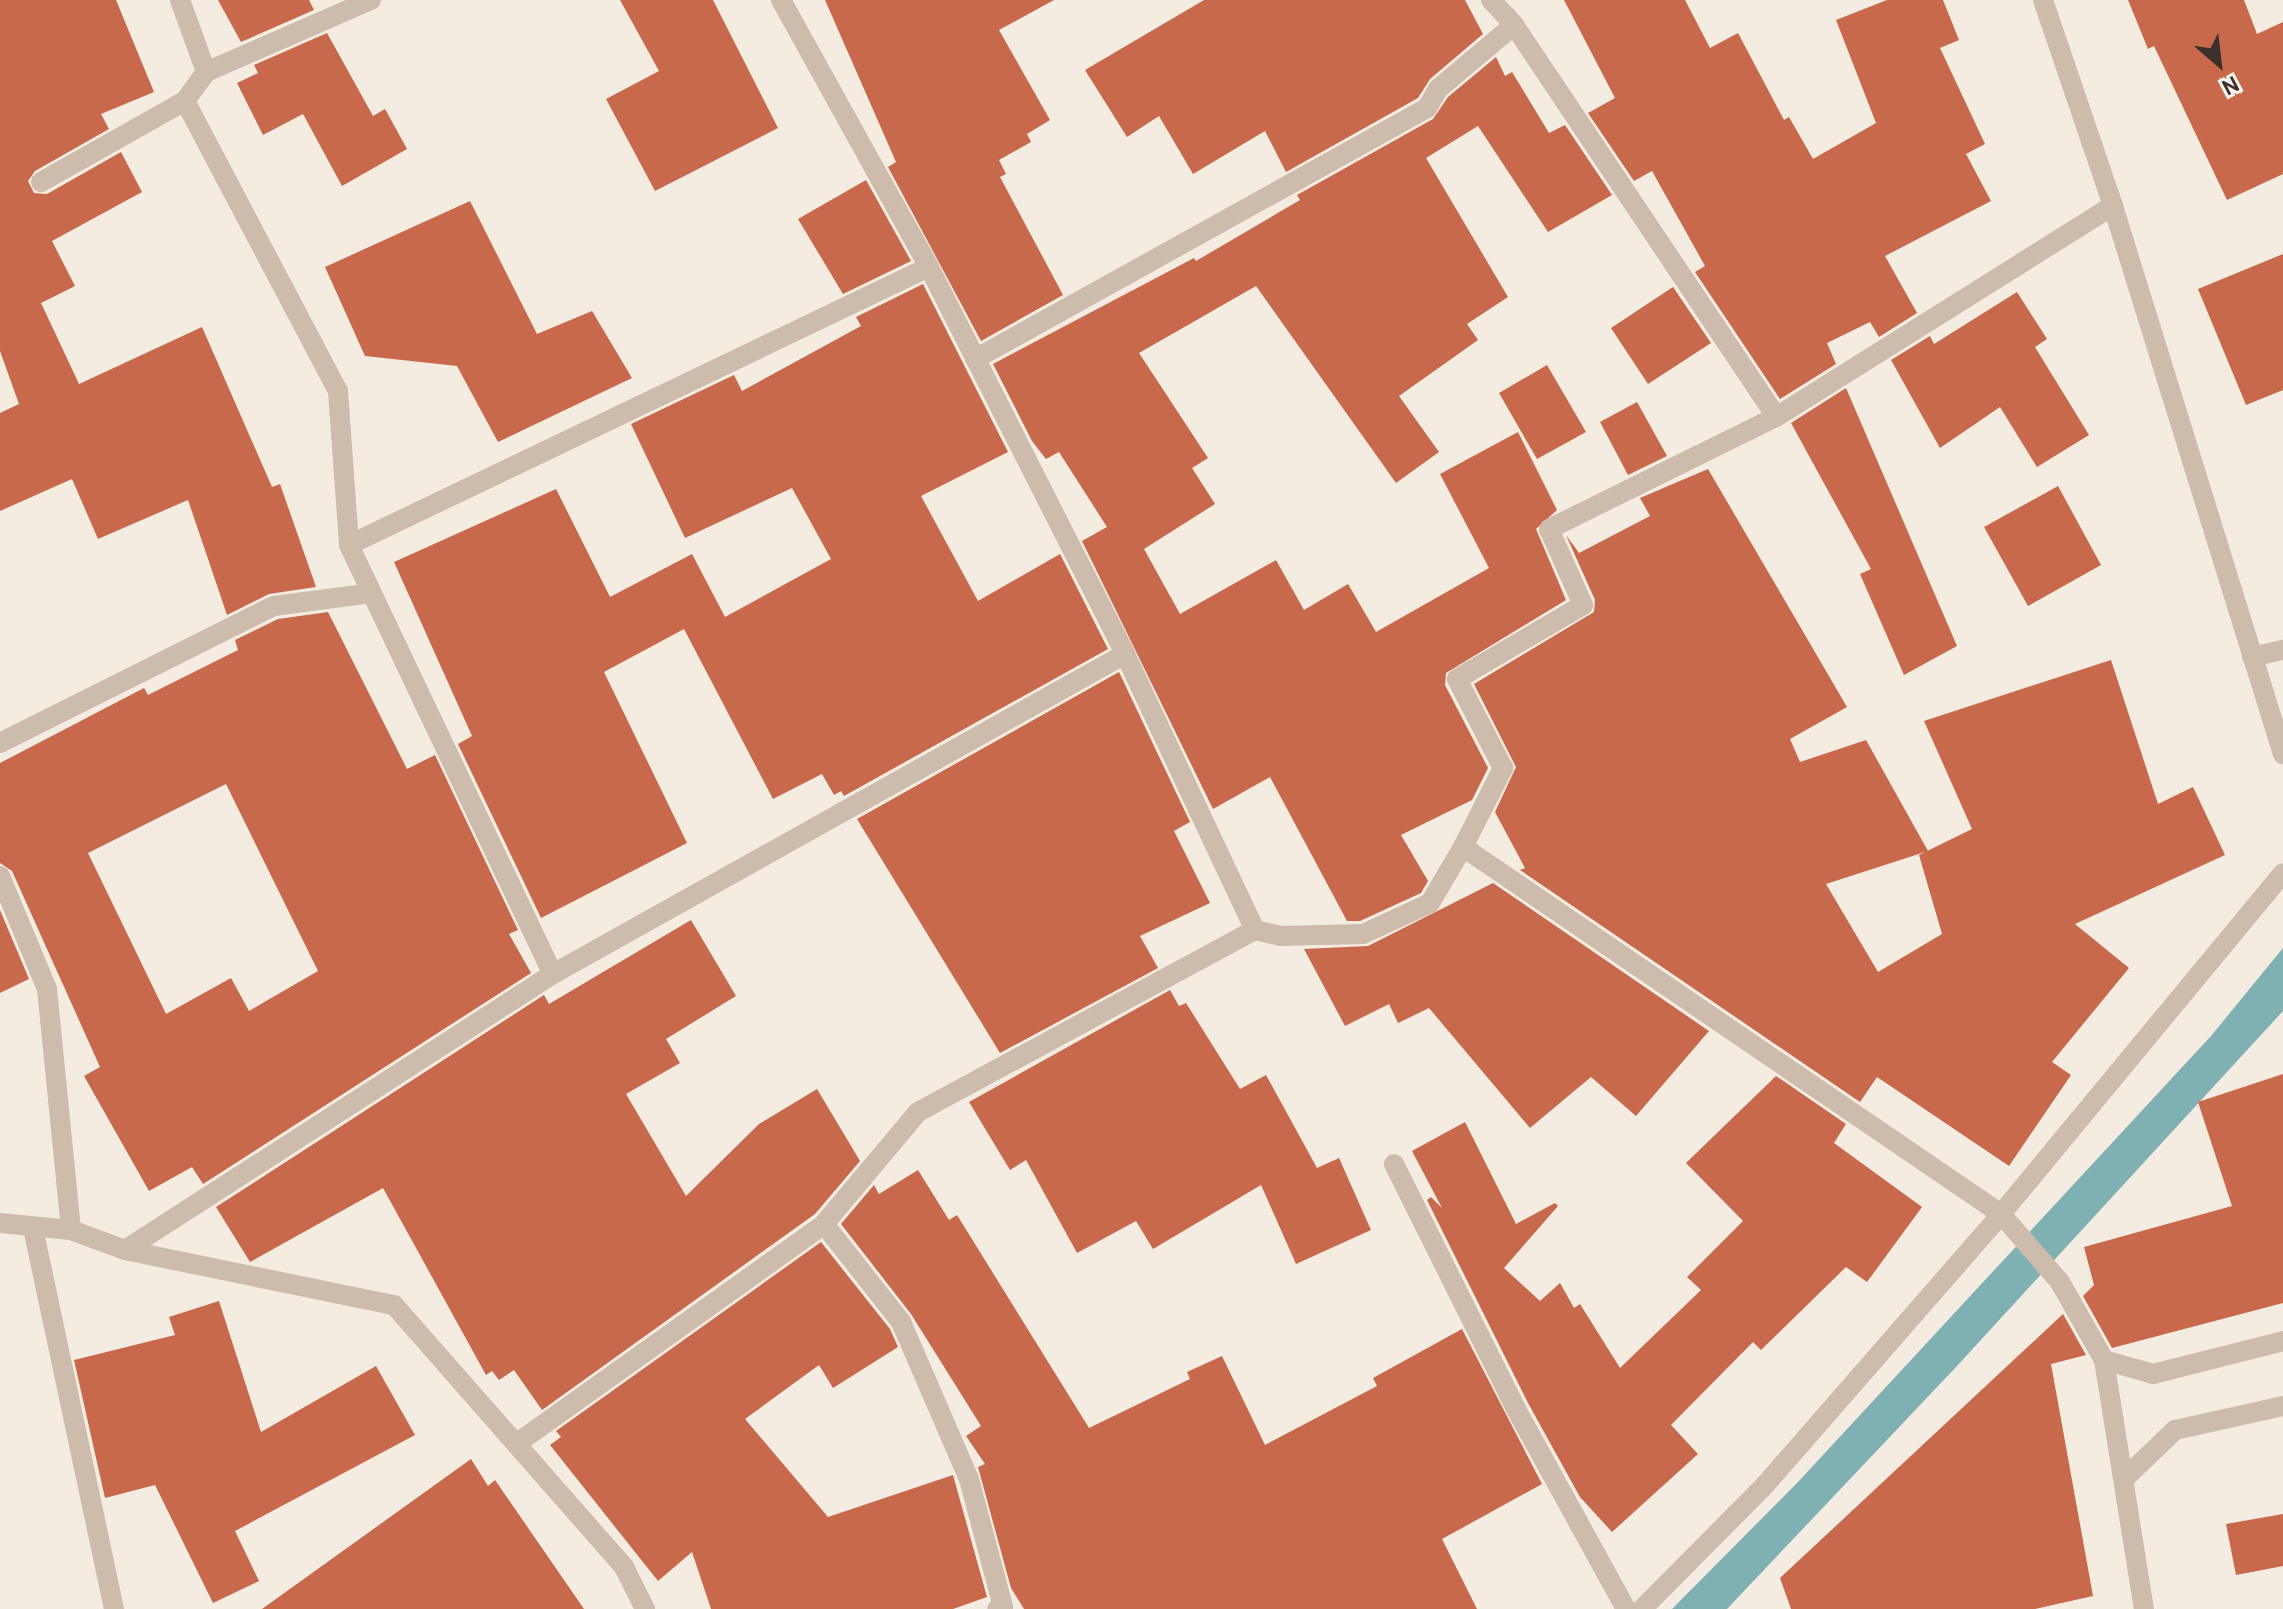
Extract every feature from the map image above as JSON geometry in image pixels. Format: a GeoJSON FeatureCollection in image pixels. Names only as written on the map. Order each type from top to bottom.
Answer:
{"type":"FeatureCollection","features":[{"type":"Feature","properties":{"kind":"street"},"geometry":{"type":"LineString","coordinates":[[180,0],[206,72]]}},
{"type":"Feature","properties":{"kind":"street"},"geometry":{"type":"LineString","coordinates":[[41,182],[185,101],[206,72],[371,0]]}},
{"type":"Feature","properties":{"kind":"street"},"geometry":{"type":"LineString","coordinates":[[781,0],[929,267],[1125,654],[1255,930]]}},
{"type":"Feature","properties":{"kind":"street"},"geometry":{"type":"LineString","coordinates":[[1491,0],[1514,25],[1776,417]]}},
{"type":"Feature","properties":{"kind":"street"},"geometry":{"type":"LineString","coordinates":[[2043,0],[2113,206],[2283,754]]}},
{"type":"Feature","properties":{"kind":"street"},"geometry":{"type":"LineString","coordinates":[[975,359],[1427,108],[1438,89],[1514,25]]}},
{"type":"Feature","properties":{"kind":"street"},"geometry":{"type":"LineString","coordinates":[[185,101],[338,391],[349,545],[553,974]]}},
{"type":"Feature","properties":{"kind":"street"},"geometry":{"type":"LineString","coordinates":[[516,1444],[824,1224],[918,1112],[1255,930],[1280,936],[1363,934],[1430,903],[1503,768],[1457,679],[1583,605],[1549,529],[1776,417],[2113,206]]}},
{"type":"Feature","properties":{"kind":"street"},"geometry":{"type":"LineString","coordinates":[[349,545],[929,267]]}},
{"type":"Feature","properties":{"kind":"street"},"geometry":{"type":"LineString","coordinates":[[0,743],[274,606],[371,593]]}},
{"type":"Feature","properties":{"kind":"street"},"geometry":{"type":"LineString","coordinates":[[2252,657],[2283,650]]}},
{"type":"Feature","properties":{"kind":"street"},"geometry":{"type":"LineString","coordinates":[[125,1250],[553,974],[1125,654]]}},
{"type":"Feature","properties":{"kind":"street"},"geometry":{"type":"LineString","coordinates":[[1463,847],[2001,1214],[2024,1236],[2060,1282],[2104,1360],[2144,1609]]}},
{"type":"Feature","properties":{"kind":"street"},"geometry":{"type":"LineString","coordinates":[[1642,1609],[1765,1485],[2001,1214],[2283,873]]}},
{"type":"Feature","properties":{"kind":"street"},"geometry":{"type":"LineString","coordinates":[[0,876],[47,989],[71,1230]]}},
{"type":"Feature","properties":{"kind":"street"},"geometry":{"type":"LineString","coordinates":[[1394,1164],[1516,1409],[1626,1609]]}},
{"type":"Feature","properties":{"kind":"street"},"geometry":{"type":"LineString","coordinates":[[0,1223],[71,1230],[125,1250],[394,1305],[624,1567],[645,1609]]}},
{"type":"Feature","properties":{"kind":"street"},"geometry":{"type":"LineString","coordinates":[[824,1224],[901,1322],[969,1479],[1003,1607],[997,1609]]}},
{"type":"Feature","properties":{"kind":"street"},"geometry":{"type":"LineString","coordinates":[[33,1228],[114,1609]]}},
{"type":"Feature","properties":{"kind":"street"},"geometry":{"type":"LineString","coordinates":[[2104,1360],[2153,1374],[2283,1341]]}},
{"type":"Feature","properties":{"kind":"street"},"geometry":{"type":"LineString","coordinates":[[2124,1479],[2175,1430],[2283,1406]]}},
{"type":"Feature","properties":{"kind":"water"},"geometry":{"type":"Polygon","coordinates":[[[2283,948],[2283,1011],[1956,1367],[1727,1609],[1672,1609],[1798,1482],[2211,1036],[2283,948]]]}},
{"type":"Feature","properties":{"kind":"building"},"geometry":{"type":"Polygon","coordinates":[[[0,0],[116,0],[154,92],[101,114],[109,129],[35,171],[28,181],[34,193],[47,194],[121,152],[142,192],[52,241],[75,286],[41,303],[79,384],[202,327],[272,487],[280,484],[316,587],[269,594],[227,615],[188,500],[98,539],[72,479],[0,511],[0,413],[19,404],[0,351],[0,0]]]}},
{"type":"Feature","properties":{"kind":"building"},"geometry":{"type":"Polygon","coordinates":[[[218,0],[309,0],[314,10],[241,42],[218,0]]]}},
{"type":"Feature","properties":{"kind":"building"},"geometry":{"type":"Polygon","coordinates":[[[620,0],[713,0],[778,128],[655,191],[606,99],[659,71],[620,0]]]}},
{"type":"Feature","properties":{"kind":"building"},"geometry":{"type":"Polygon","coordinates":[[[825,0],[1054,0],[999,30],[1050,120],[1027,134],[1031,142],[999,160],[1006,174],[1000,177],[1063,295],[981,341],[888,167],[896,162],[825,0]]]}},
{"type":"Feature","properties":{"kind":"building"},"geometry":{"type":"Polygon","coordinates":[[[1204,0],[1465,0],[1483,34],[1430,79],[1418,98],[1286,172],[1265,131],[1193,174],[1159,116],[1127,137],[1085,70],[1204,0]]]}},
{"type":"Feature","properties":{"kind":"building"},"geometry":{"type":"Polygon","coordinates":[[[1564,0],[1685,0],[1710,48],[1738,33],[1784,120],[1789,117],[1813,159],[1876,123],[1836,20],[1887,0],[1943,0],[1959,40],[1940,48],[1985,144],[1966,154],[1991,201],[1885,256],[1917,313],[1879,337],[1870,322],[1827,343],[1836,364],[1780,399],[1695,272],[1705,266],[1652,171],[1634,181],[1588,113],[1615,98],[1564,0]]]}},
{"type":"Feature","properties":{"kind":"building"},"geometry":{"type":"Polygon","coordinates":[[[2128,0],[2244,0],[2257,34],[2283,22],[2283,174],[2227,200],[2154,46],[2148,49],[2128,0]]]}},
{"type":"Feature","properties":{"kind":"building"},"geometry":{"type":"Polygon","coordinates":[[[327,33],[373,116],[385,109],[407,149],[342,186],[303,114],[263,135],[237,83],[258,73],[254,65],[327,33]]]}},
{"type":"Feature","properties":{"kind":"building"},"geometry":{"type":"Polygon","coordinates":[[[1496,57],[1505,76],[1512,72],[1549,133],[1565,125],[1612,195],[1548,232],[1478,126],[1426,158],[1508,297],[1467,324],[1478,340],[1399,396],[1439,452],[1396,483],[1256,286],[1139,353],[1208,458],[1192,468],[1215,504],[1144,549],[1180,614],[1276,560],[1304,610],[1348,584],[1376,632],[1489,568],[1440,474],[1518,432],[1557,510],[1536,529],[1566,600],[1446,673],[1445,685],[1488,768],[1472,800],[1401,835],[1428,881],[1421,893],[1360,921],[1347,921],[1270,777],[1213,809],[1082,541],[1107,527],[1059,452],[1046,459],[1032,441],[993,364],[1194,258],[1196,261],[1300,200],[1297,195],[1433,119],[1448,97],[1496,57]]]}},
{"type":"Feature","properties":{"kind":"building"},"geometry":{"type":"Polygon","coordinates":[[[866,180],[911,261],[843,294],[798,219],[866,180]]]}},
{"type":"Feature","properties":{"kind":"building"},"geometry":{"type":"Polygon","coordinates":[[[470,201],[537,334],[592,311],[632,378],[498,442],[457,366],[365,356],[325,267],[470,201]]]}},
{"type":"Feature","properties":{"kind":"building"},"geometry":{"type":"Polygon","coordinates":[[[2283,254],[2283,390],[2246,405],[2198,289],[2283,254]]]}},
{"type":"Feature","properties":{"kind":"building"},"geometry":{"type":"Polygon","coordinates":[[[923,284],[1008,452],[921,496],[978,601],[1060,554],[1108,649],[844,796],[841,791],[834,795],[822,774],[773,799],[684,629],[604,672],[687,843],[541,918],[458,744],[472,736],[394,562],[556,489],[610,597],[692,554],[725,617],[831,559],[792,488],[685,538],[631,424],[734,375],[742,391],[861,326],[856,317],[923,284]]]}},
{"type":"Feature","properties":{"kind":"building"},"geometry":{"type":"Polygon","coordinates":[[[1673,287],[1711,343],[1648,384],[1611,328],[1673,287]]]}},
{"type":"Feature","properties":{"kind":"building"},"geometry":{"type":"Polygon","coordinates":[[[2017,292],[2047,339],[2035,347],[2089,435],[2037,467],[2000,407],[1940,448],[1891,360],[1930,336],[1934,344],[2017,292]]]}},
{"type":"Feature","properties":{"kind":"building"},"geometry":{"type":"Polygon","coordinates":[[[1547,365],[1586,432],[1537,459],[1499,393],[1547,365]]]}},
{"type":"Feature","properties":{"kind":"building"},"geometry":{"type":"Polygon","coordinates":[[[1846,388],[1957,646],[1904,675],[1860,574],[1871,569],[1791,423],[1846,388]]]}},
{"type":"Feature","properties":{"kind":"building"},"geometry":{"type":"Polygon","coordinates":[[[1637,402],[1667,456],[1628,475],[1600,422],[1637,402]]]}},
{"type":"Feature","properties":{"kind":"building"},"geometry":{"type":"Polygon","coordinates":[[[1708,469],[1847,707],[1790,739],[1800,762],[1866,740],[1928,851],[1972,829],[1924,721],[2111,660],[2158,804],[2193,787],[2225,855],[2075,924],[2129,968],[2052,1062],[2071,1075],[2009,1166],[1877,1077],[1860,1102],[1520,870],[1525,868],[1495,812],[1516,767],[1474,684],[1594,612],[1595,600],[1566,535],[1579,553],[1650,516],[1640,498],[1708,469]],[[1926,852],[1826,884],[1878,972],[1942,934],[1919,855],[1926,852]]]}},
{"type":"Feature","properties":{"kind":"building"},"geometry":{"type":"Polygon","coordinates":[[[2058,486],[2101,565],[2028,606],[1984,527],[2058,486]]]}},
{"type":"Feature","properties":{"kind":"building"},"geometry":{"type":"Polygon","coordinates":[[[328,612],[407,769],[435,755],[518,930],[509,934],[531,973],[203,1184],[192,1167],[149,1191],[84,1076],[100,1067],[12,871],[0,863],[0,763],[144,688],[148,695],[238,650],[235,640],[278,619],[328,612]],[[226,784],[88,853],[166,1014],[231,978],[249,1011],[318,971],[226,784]]]}},
{"type":"Feature","properties":{"kind":"building"},"geometry":{"type":"Polygon","coordinates":[[[1119,672],[1190,822],[1174,831],[1210,903],[1140,936],[1158,968],[1000,1053],[857,819],[1119,672]]]}},
{"type":"Feature","properties":{"kind":"building"},"geometry":{"type":"Polygon","coordinates":[[[1493,883],[1709,1031],[1636,1116],[1591,1077],[1530,1128],[1429,1008],[1398,1023],[1389,1004],[1345,1026],[1304,949],[1368,946],[1493,883]]]}},
{"type":"Feature","properties":{"kind":"building"},"geometry":{"type":"Polygon","coordinates":[[[0,910],[29,979],[0,993],[0,910]]]}},
{"type":"Feature","properties":{"kind":"building"},"geometry":{"type":"Polygon","coordinates":[[[691,920],[736,996],[666,1039],[680,1063],[626,1094],[686,1196],[759,1124],[817,1089],[860,1161],[815,1214],[542,1410],[514,1370],[499,1380],[492,1371],[486,1375],[383,1188],[250,1262],[216,1207],[544,995],[549,1004],[691,920]]]}},
{"type":"Feature","properties":{"kind":"building"},"geometry":{"type":"Polygon","coordinates":[[[1170,990],[1179,1006],[1186,1003],[1240,1089],[1266,1075],[1317,1168],[1339,1158],[1371,1230],[1296,1264],[1261,1185],[1153,1249],[1136,1221],[1077,1253],[1026,1160],[1010,1170],[969,1102],[1170,990]]]}},
{"type":"Feature","properties":{"kind":"building"},"geometry":{"type":"Polygon","coordinates":[[[2283,1074],[2283,1303],[2112,1348],[2083,1296],[2094,1285],[2084,1247],[2232,1206],[2198,1102],[2283,1074]]]}},
{"type":"Feature","properties":{"kind":"building"},"geometry":{"type":"Polygon","coordinates":[[[1776,1076],[1846,1124],[1834,1143],[1922,1207],[1867,1282],[1846,1267],[1761,1350],[1753,1342],[1671,1425],[1698,1454],[1612,1532],[1580,1497],[1528,1403],[1427,1200],[1431,1197],[1442,1208],[1412,1151],[1465,1122],[1516,1224],[1555,1203],[1558,1206],[1504,1268],[1540,1301],[1560,1283],[1574,1308],[1580,1304],[1620,1368],[1701,1290],[1687,1277],[1743,1221],[1686,1163],[1776,1076]]]}},
{"type":"Feature","properties":{"kind":"building"},"geometry":{"type":"Polygon","coordinates":[[[918,1170],[949,1220],[957,1215],[1089,1428],[1190,1379],[1187,1372],[1222,1356],[1265,1445],[1377,1386],[1373,1378],[1462,1329],[1542,1484],[1442,1539],[1477,1609],[1024,1609],[1011,1588],[978,1467],[985,1464],[966,1436],[981,1426],[911,1314],[841,1224],[874,1185],[879,1194],[918,1170]]]}},
{"type":"Feature","properties":{"kind":"building"},"geometry":{"type":"Polygon","coordinates":[[[821,1242],[890,1329],[898,1347],[833,1388],[819,1365],[745,1419],[828,1517],[953,1475],[987,1597],[953,1609],[711,1609],[692,1552],[658,1581],[550,1445],[561,1437],[556,1431],[821,1242]]]}},
{"type":"Feature","properties":{"kind":"building"},"geometry":{"type":"Polygon","coordinates":[[[219,1301],[261,1432],[376,1366],[415,1435],[235,1531],[259,1581],[213,1603],[155,1485],[105,1498],[74,1360],[175,1335],[169,1317],[219,1301]]]}},
{"type":"Feature","properties":{"kind":"building"},"geometry":{"type":"Polygon","coordinates":[[[2063,1314],[2086,1355],[2051,1364],[2093,1596],[2035,1609],[1791,1609],[1780,1578],[2063,1314]]]}},
{"type":"Feature","properties":{"kind":"building"},"geometry":{"type":"Polygon","coordinates":[[[471,1459],[488,1486],[495,1480],[584,1609],[262,1609],[471,1459]]]}},
{"type":"Feature","properties":{"kind":"building"},"geometry":{"type":"Polygon","coordinates":[[[2283,1514],[2283,1566],[2236,1575],[2226,1524],[2283,1514]]]}}]}
